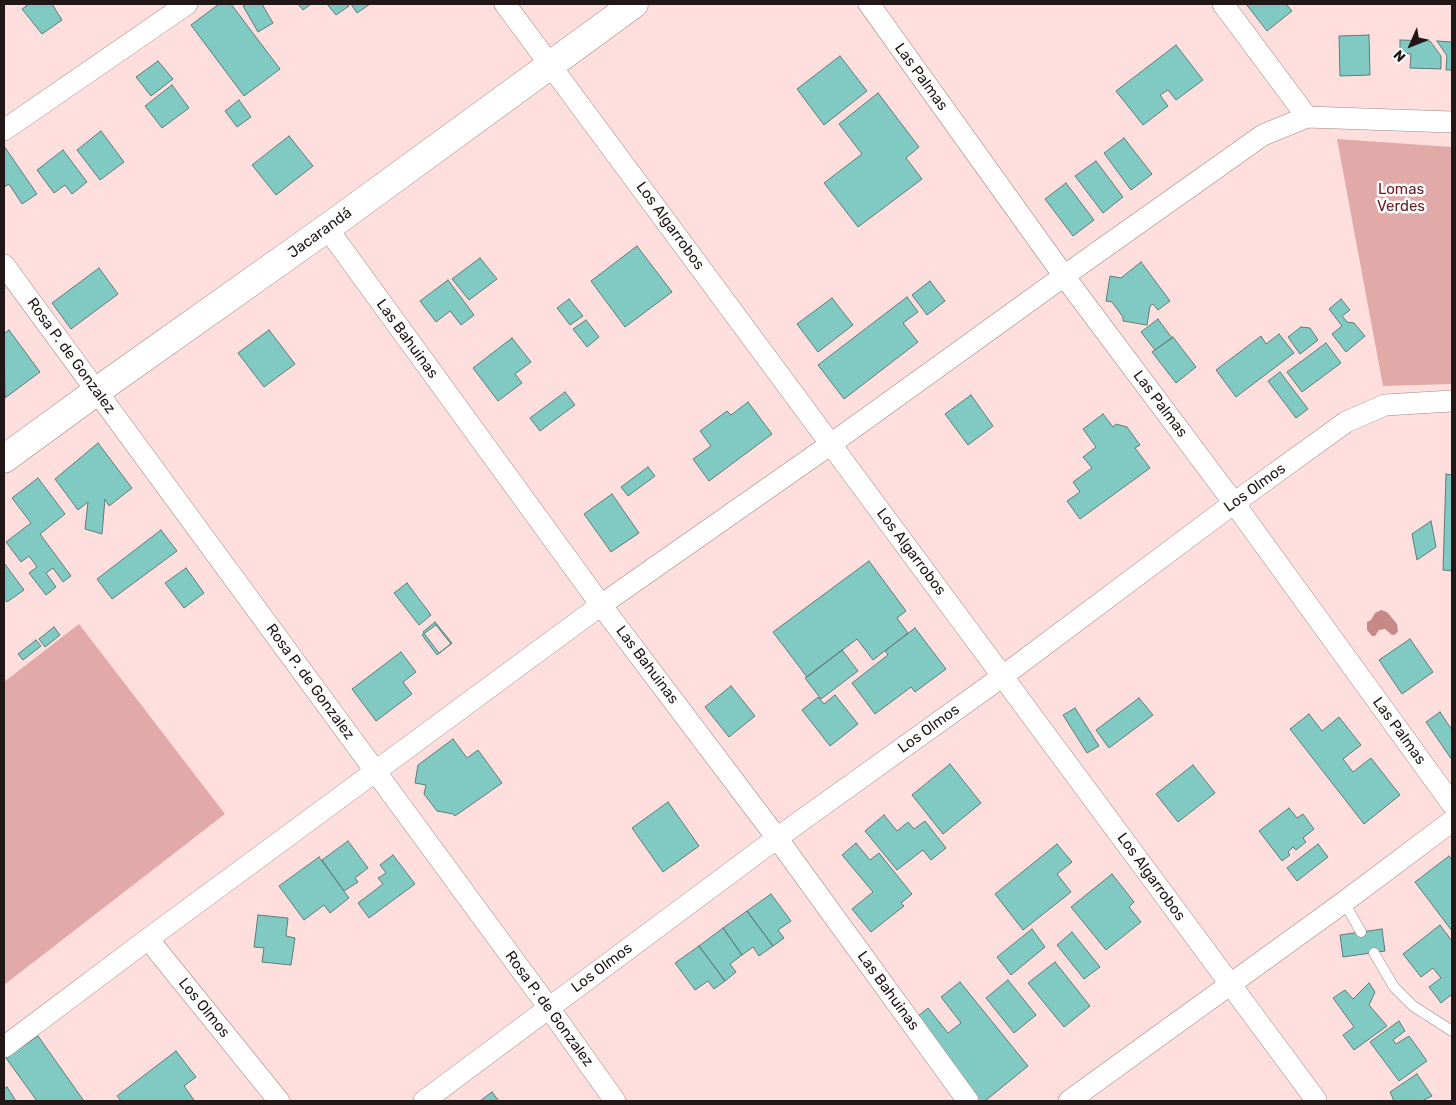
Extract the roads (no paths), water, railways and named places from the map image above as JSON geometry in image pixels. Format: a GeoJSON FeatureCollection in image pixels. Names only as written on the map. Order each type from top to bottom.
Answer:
{"type":"FeatureCollection","features":[{"type":"Feature","properties":{"kind":"street"},"geometry":{"type":"LineString","coordinates":[[4,130],[187,4]]}},
{"type":"Feature","properties":{"kind":"street","name":"Los Algarrobos"},"geometry":{"type":"LineString","coordinates":[[505,4],[1316,1100]]}},
{"type":"Feature","properties":{"kind":"street","name":"Jacarandá"},"geometry":{"type":"LineString","coordinates":[[4,459],[96,391],[327,228],[634,4]]}},
{"type":"Feature","properties":{"kind":"street","name":"Las Palmas"},"geometry":{"type":"LineString","coordinates":[[869,4],[1064,276],[1234,503],[1452,804]]}},
{"type":"Feature","properties":{"kind":"street"},"geometry":{"type":"LineString","coordinates":[[1222,4],[1307,117]]}},
{"type":"Feature","properties":{"kind":"street"},"geometry":{"type":"LineString","coordinates":[[4,1047],[601,605],[831,444],[1064,276],[1263,136],[1307,117],[1452,122]]}},
{"type":"Feature","properties":{"kind":"street","name":"Las Bahuinas"},"geometry":{"type":"LineString","coordinates":[[327,228],[601,605],[777,838],[968,1101]]}},
{"type":"Feature","properties":{"kind":"street","name":"Rosa P. de Gonzalez"},"geometry":{"type":"LineString","coordinates":[[4,264],[549,1008],[615,1101]]}},
{"type":"Feature","properties":{"kind":"street","name":"Los Olmos"},"geometry":{"type":"LineString","coordinates":[[424,1101],[777,838],[1003,676],[1234,503],[1346,422],[1385,405],[1452,401]]}},
{"type":"Feature","properties":{"kind":"street"},"geometry":{"type":"LineString","coordinates":[[1069,1101],[1344,902],[1452,821]]}},
{"type":"Feature","properties":{"kind":"street","name":"Los Olmos"},"geometry":{"type":"LineString","coordinates":[[148,939],[279,1101]]}},
{"type":"Feature","properties":{"kind":"lane"},"geometry":{"type":"LineString","coordinates":[[1344,902],[1361,932]]}},
{"type":"Feature","properties":{"kind":"lane"},"geometry":{"type":"LineString","coordinates":[[1374,953],[1394,987],[1413,1006],[1452,1031]]}},
{"type":"Feature","properties":{"kind":"park label","name":"Lomas Verdes"},"geometry":{"type":"Point","coordinates":[1401,198]}}]}
